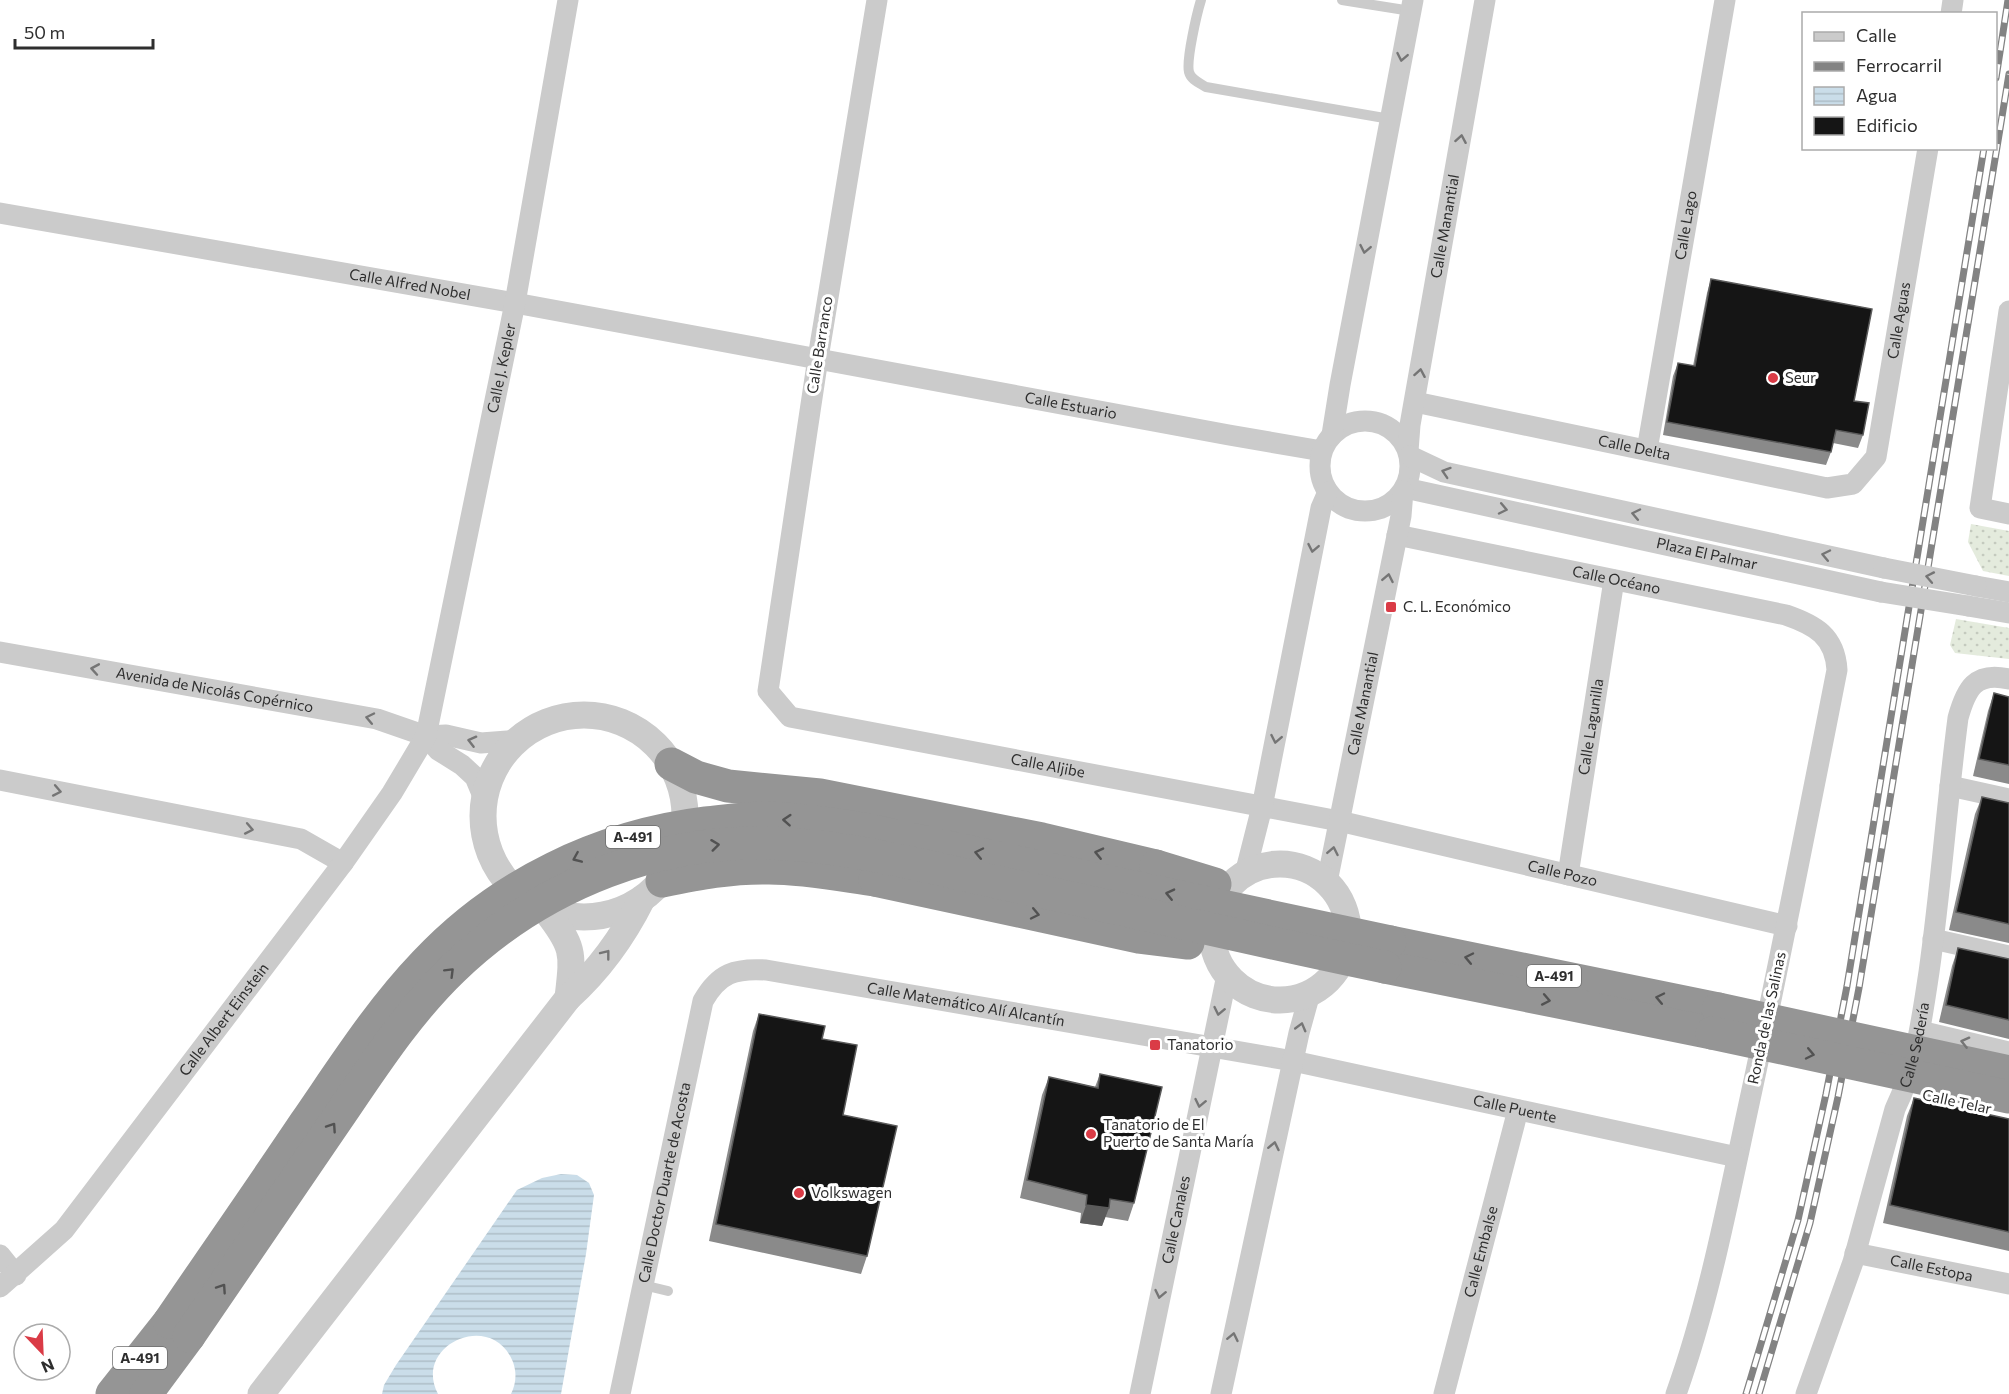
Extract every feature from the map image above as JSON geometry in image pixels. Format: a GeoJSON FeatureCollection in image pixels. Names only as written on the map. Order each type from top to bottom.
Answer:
{"type":"FeatureCollection","features":[{"type":"Feature","properties":{"kind":"highway"},"geometry":{"type":"LineString","coordinates":[[671,764],[696,777],[728,786],[820,795],[908,811],[1156,866],[1275,903],[1309,926]]}},
{"type":"Feature","properties":{"kind":"highway","name":"A-491"},"geometry":{"type":"LineString","coordinates":[[146,1394],[179,1329],[360,1043],[401,990],[450,938],[504,896],[535,878],[597,849],[631,838],[694,825],[765,818],[801,820],[868,830],[1309,926],[1388,955]]}},
{"type":"Feature","properties":{"kind":"highway","name":"A-491"},"geometry":{"type":"LineString","coordinates":[[112,1394],[179,1329],[390,1042],[430,992],[478,946],[504,926],[562,891],[619,866],[685,849],[752,842],[820,847],[885,858],[1283,946],[1388,955],[1715,1021],[2009,1072]]}},
{"type":"Feature","properties":{"kind":"highway"},"geometry":{"type":"LineString","coordinates":[[652,890],[714,871],[768,868],[809,870],[875,880],[1139,937],[1240,950],[1283,946]]}},
{"type":"Feature","properties":{"kind":"highway","name":"A-491"},"geometry":{"type":"LineString","coordinates":[[1715,1021],[2009,1097]]}},
{"type":"Feature","properties":{"kind":"street","name":"Calle J. Kepler"},"geometry":{"type":"LineString","coordinates":[[426,736],[515,303],[568,0]]}},
{"type":"Feature","properties":{"kind":"street","name":"Calle Barranco"},"geometry":{"type":"LineString","coordinates":[[768,691],[818,358],[877,0]]}},
{"type":"Feature","properties":{"kind":"street","name":"Calle Manantial"},"geometry":{"type":"LineString","coordinates":[[1409,454],[1415,402],[1485,0]]}},
{"type":"Feature","properties":{"kind":"street","name":"Calle Lago"},"geometry":{"type":"LineString","coordinates":[[1647,450],[1725,0]]}},
{"type":"Feature","properties":{"kind":"street"},"geometry":{"type":"LineString","coordinates":[[1327,443],[1342,427],[1355,422],[1381,423],[1398,435],[1409,454],[1411,467],[1404,489],[1387,506],[1366,511],[1345,506],[1328,492],[1320,472],[1342,374],[1412,6]]}},
{"type":"Feature","properties":{"kind":"street","name":"Calle Aguas"},"geometry":{"type":"LineString","coordinates":[[1853,484],[1876,457],[1928,150]]}},
{"type":"Feature","properties":{"kind":"street","name":"Calle Alfred Nobel"},"geometry":{"type":"LineString","coordinates":[[0,213],[818,358]]}},
{"type":"Feature","properties":{"kind":"street"},"geometry":{"type":"LineString","coordinates":[[2009,315],[2002,406],[1980,508],[2009,514]]}},
{"type":"Feature","properties":{"kind":"street","name":"Calle Estuario"},"geometry":{"type":"LineString","coordinates":[[818,358],[1217,433],[1327,443]]}},
{"type":"Feature","properties":{"kind":"street","name":"Calle Delta"},"geometry":{"type":"LineString","coordinates":[[1415,402],[1827,488],[1853,484]]}},
{"type":"Feature","properties":{"kind":"street","name":"Plaza El Palmar"},"geometry":{"type":"LineString","coordinates":[[1409,454],[1444,472],[1884,568],[2009,592]]}},
{"type":"Feature","properties":{"kind":"street","name":"Calle Manantial"},"geometry":{"type":"LineString","coordinates":[[1327,882],[1397,535],[1404,489]]}},
{"type":"Feature","properties":{"kind":"street","name":"Plaza El Palmar"},"geometry":{"type":"LineString","coordinates":[[1404,489],[1881,592],[2009,613]]}},
{"type":"Feature","properties":{"kind":"street"},"geometry":{"type":"LineString","coordinates":[[1245,874],[1262,807],[1321,508],[1328,492]]}},
{"type":"Feature","properties":{"kind":"street","name":"Calle Océano"},"geometry":{"type":"LineString","coordinates":[[1397,535],[1786,615],[1819,630],[1828,640]]}},
{"type":"Feature","properties":{"kind":"street","name":"Calle Lagunilla"},"geometry":{"type":"LineString","coordinates":[[1568,874],[1614,580]]}},
{"type":"Feature","properties":{"kind":"street","name":"Ronda de las Salinas"},"geometry":{"type":"LineString","coordinates":[[1676,1394],[1693,1347],[1787,926],[1837,670],[1836,655],[1828,640]]}},
{"type":"Feature","properties":{"kind":"street","name":"Avenida de Nicolás Copérnico"},"geometry":{"type":"LineString","coordinates":[[0,652],[377,719],[426,736]]}},
{"type":"Feature","properties":{"kind":"street","name":"Calle Sedería"},"geometry":{"type":"LineString","coordinates":[[1806,1394],[1855,1253],[1895,1108],[1904,1091],[1920,1031],[1934,939],[1958,718],[1962,702],[1970,686],[1984,679],[2000,677],[2009,679]]}},
{"type":"Feature","properties":{"kind":"street","name":"Calle Aljibe"},"geometry":{"type":"LineString","coordinates":[[768,691],[790,717],[1339,821]]}},
{"type":"Feature","properties":{"kind":"street"},"geometry":{"type":"LineString","coordinates":[[261,1394],[568,998],[581,987],[629,925],[678,854],[685,824],[683,793],[671,764],[657,746],[639,731],[618,721],[595,716],[571,716],[549,722],[528,732],[510,747],[496,766],[485,793],[483,822],[488,850],[501,876],[521,896],[546,911],[571,917],[596,917],[620,911],[652,890]]}},
{"type":"Feature","properties":{"kind":"street"},"geometry":{"type":"LineString","coordinates":[[426,736],[446,735],[481,743],[519,740]]}},
{"type":"Feature","properties":{"kind":"street"},"geometry":{"type":"LineString","coordinates":[[426,736],[438,750],[462,765],[475,777],[485,801]]}},
{"type":"Feature","properties":{"kind":"street","name":"Calle Albert Einstein"},"geometry":{"type":"LineString","coordinates":[[8,1281],[64,1230],[343,863],[392,793],[426,736]]}},
{"type":"Feature","properties":{"kind":"street"},"geometry":{"type":"LineString","coordinates":[[0,780],[302,839],[343,863]]}},
{"type":"Feature","properties":{"kind":"street"},"geometry":{"type":"LineString","coordinates":[[1950,786],[2009,799]]}},
{"type":"Feature","properties":{"kind":"street","name":"Calle Pozo"},"geometry":{"type":"LineString","coordinates":[[1339,821],[1787,926]]}},
{"type":"Feature","properties":{"kind":"street"},"geometry":{"type":"LineString","coordinates":[[1279,864],[1296,865],[1313,872],[1327,882],[1339,897],[1347,914],[1349,933],[1346,951],[1338,968],[1326,983],[1310,993],[1293,999],[1275,1000],[1257,996],[1240,988],[1227,975],[1217,958],[1212,939],[1213,920],[1219,902],[1230,886],[1245,874],[1261,866],[1279,864]]}},
{"type":"Feature","properties":{"kind":"street"},"geometry":{"type":"LineString","coordinates":[[546,911],[566,936],[572,958],[568,998]]}},
{"type":"Feature","properties":{"kind":"street"},"geometry":{"type":"LineString","coordinates":[[1934,939],[2009,956]]}},
{"type":"Feature","properties":{"kind":"street","name":"Calle Matemático Alí Alcantín"},"geometry":{"type":"LineString","coordinates":[[721,978],[734,971],[766,970],[1212,1046],[1293,1062]]}},
{"type":"Feature","properties":{"kind":"street","name":"Calle Canales"},"geometry":{"type":"LineString","coordinates":[[1140,1394],[1227,975]]}},
{"type":"Feature","properties":{"kind":"street","name":"Calle Doctor Duarte de Acosta"},"geometry":{"type":"LineString","coordinates":[[620,1394],[703,1001],[711,987],[721,978]]}},
{"type":"Feature","properties":{"kind":"street"},"geometry":{"type":"LineString","coordinates":[[1221,1394],[1299,1033],[1310,993]]}},
{"type":"Feature","properties":{"kind":"street"},"geometry":{"type":"LineString","coordinates":[[1920,1031],[2009,1053]]}},
{"type":"Feature","properties":{"kind":"street","name":"Calle Puente"},"geometry":{"type":"LineString","coordinates":[[1293,1062],[1737,1157]]}},
{"type":"Feature","properties":{"kind":"street","name":"Calle Telar"},"geometry":{"type":"LineString","coordinates":[[1904,1091],[2009,1114]]}},
{"type":"Feature","properties":{"kind":"street","name":"Calle Embalse"},"geometry":{"type":"LineString","coordinates":[[1444,1394],[1518,1110]]}},
{"type":"Feature","properties":{"kind":"street","name":"Calle Estopa"},"geometry":{"type":"LineString","coordinates":[[1855,1253],[2009,1284]]}},
{"type":"Feature","properties":{"kind":"street"},"geometry":{"type":"LineString","coordinates":[[0,1256],[8,1281]]}},
{"type":"Feature","properties":{"kind":"lane"},"geometry":{"type":"LineString","coordinates":[[1201,0],[1189,57],[1189,72],[1194,80],[1206,87],[1390,119]]}},
{"type":"Feature","properties":{"kind":"lane"},"geometry":{"type":"LineString","coordinates":[[1342,0],[1412,6]]}},
{"type":"Feature","properties":{"kind":"lane"},"geometry":{"type":"LineString","coordinates":[[643,1286],[668,1291]]}},
{"type":"Feature","properties":{"kind":"shaded area"},"geometry":{"type":"Polygon","coordinates":[[[1971,524],[2009,531],[2009,576],[1983,571],[1968,542],[1971,524]]]}},
{"type":"Feature","properties":{"kind":"shaded area"},"geometry":{"type":"Polygon","coordinates":[[[1956,619],[2009,628],[2009,659],[1955,653],[1950,645],[1956,619]]]}},
{"type":"Feature","properties":{"kind":"water"},"geometry":{"type":"Polygon","coordinates":[[[561,1174],[577,1175],[589,1183],[594,1195],[561,1394],[511,1394],[515,1382],[515,1370],[503,1346],[489,1338],[473,1336],[458,1340],[445,1348],[436,1361],[433,1376],[438,1394],[382,1394],[384,1385],[396,1365],[517,1190],[542,1178],[561,1174]]]}},
{"type":"Feature","properties":{"kind":"building","name":"Seur"},"geometry":{"type":"Polygon","coordinates":[[[1711,279],[1872,309],[1854,401],[1869,403],[1863,435],[1836,430],[1831,452],[1667,422],[1678,363],[1695,366],[1711,279]]]}},
{"type":"Feature","properties":{"kind":"building"},"geometry":{"type":"Polygon","coordinates":[[[1994,693],[2009,697],[2009,765],[1979,759],[1994,693]]]}},
{"type":"Feature","properties":{"kind":"building"},"geometry":{"type":"Polygon","coordinates":[[[1982,797],[2009,803],[2009,924],[1956,912],[1982,797]]]}},
{"type":"Feature","properties":{"kind":"building"},"geometry":{"type":"Polygon","coordinates":[[[1958,948],[2009,959],[2009,1020],[1946,1005],[1958,948]]]}},
{"type":"Feature","properties":{"kind":"building","name":"Volkswagen"},"geometry":{"type":"Polygon","coordinates":[[[759,1014],[825,1026],[822,1039],[857,1045],[843,1115],[897,1126],[867,1256],[716,1224],[759,1014]]]}},
{"type":"Feature","properties":{"kind":"building","name":"Tanatorio de El Puerto de Santa María"},"geometry":{"type":"Polygon","coordinates":[[[1100,1074],[1162,1087],[1134,1203],[1110,1199],[1109,1208],[1086,1205],[1087,1195],[1027,1180],[1049,1077],[1098,1088],[1100,1074]]]}},
{"type":"Feature","properties":{"kind":"building"},"geometry":{"type":"Polygon","coordinates":[[[1914,1098],[2009,1119],[2009,1232],[1890,1205],[1914,1098]]]}},
{"type":"Feature","properties":{"kind":"railway"},"geometry":{"type":"LineString","coordinates":[[1997,72],[2008,0]]}},
{"type":"Feature","properties":{"kind":"railway"},"geometry":{"type":"LineString","coordinates":[[1997,147],[2009,74]]}},
{"type":"Feature","properties":{"kind":"railway"},"geometry":{"type":"LineString","coordinates":[[1746,1394],[1798,1220],[1847,986],[1984,150]]}},
{"type":"Feature","properties":{"kind":"railway"},"geometry":{"type":"LineString","coordinates":[[1759,1394],[1810,1223],[1859,988],[1997,150]]}},
{"type":"Feature","properties":{"kind":"place","name":"Seur"},"geometry":{"type":"Point","coordinates":[1773,378]}},
{"type":"Feature","properties":{"kind":"place","name":"C. L. Económico"},"geometry":{"type":"Point","coordinates":[1391,607]}},
{"type":"Feature","properties":{"kind":"place","name":"Tanatorio"},"geometry":{"type":"Point","coordinates":[1155,1045]}},
{"type":"Feature","properties":{"kind":"place","name":"Tanatorio de El Puerto de Santa María"},"geometry":{"type":"Point","coordinates":[1091,1134]}},
{"type":"Feature","properties":{"kind":"place","name":"Volkswagen"},"geometry":{"type":"Point","coordinates":[799,1193]}}]}
